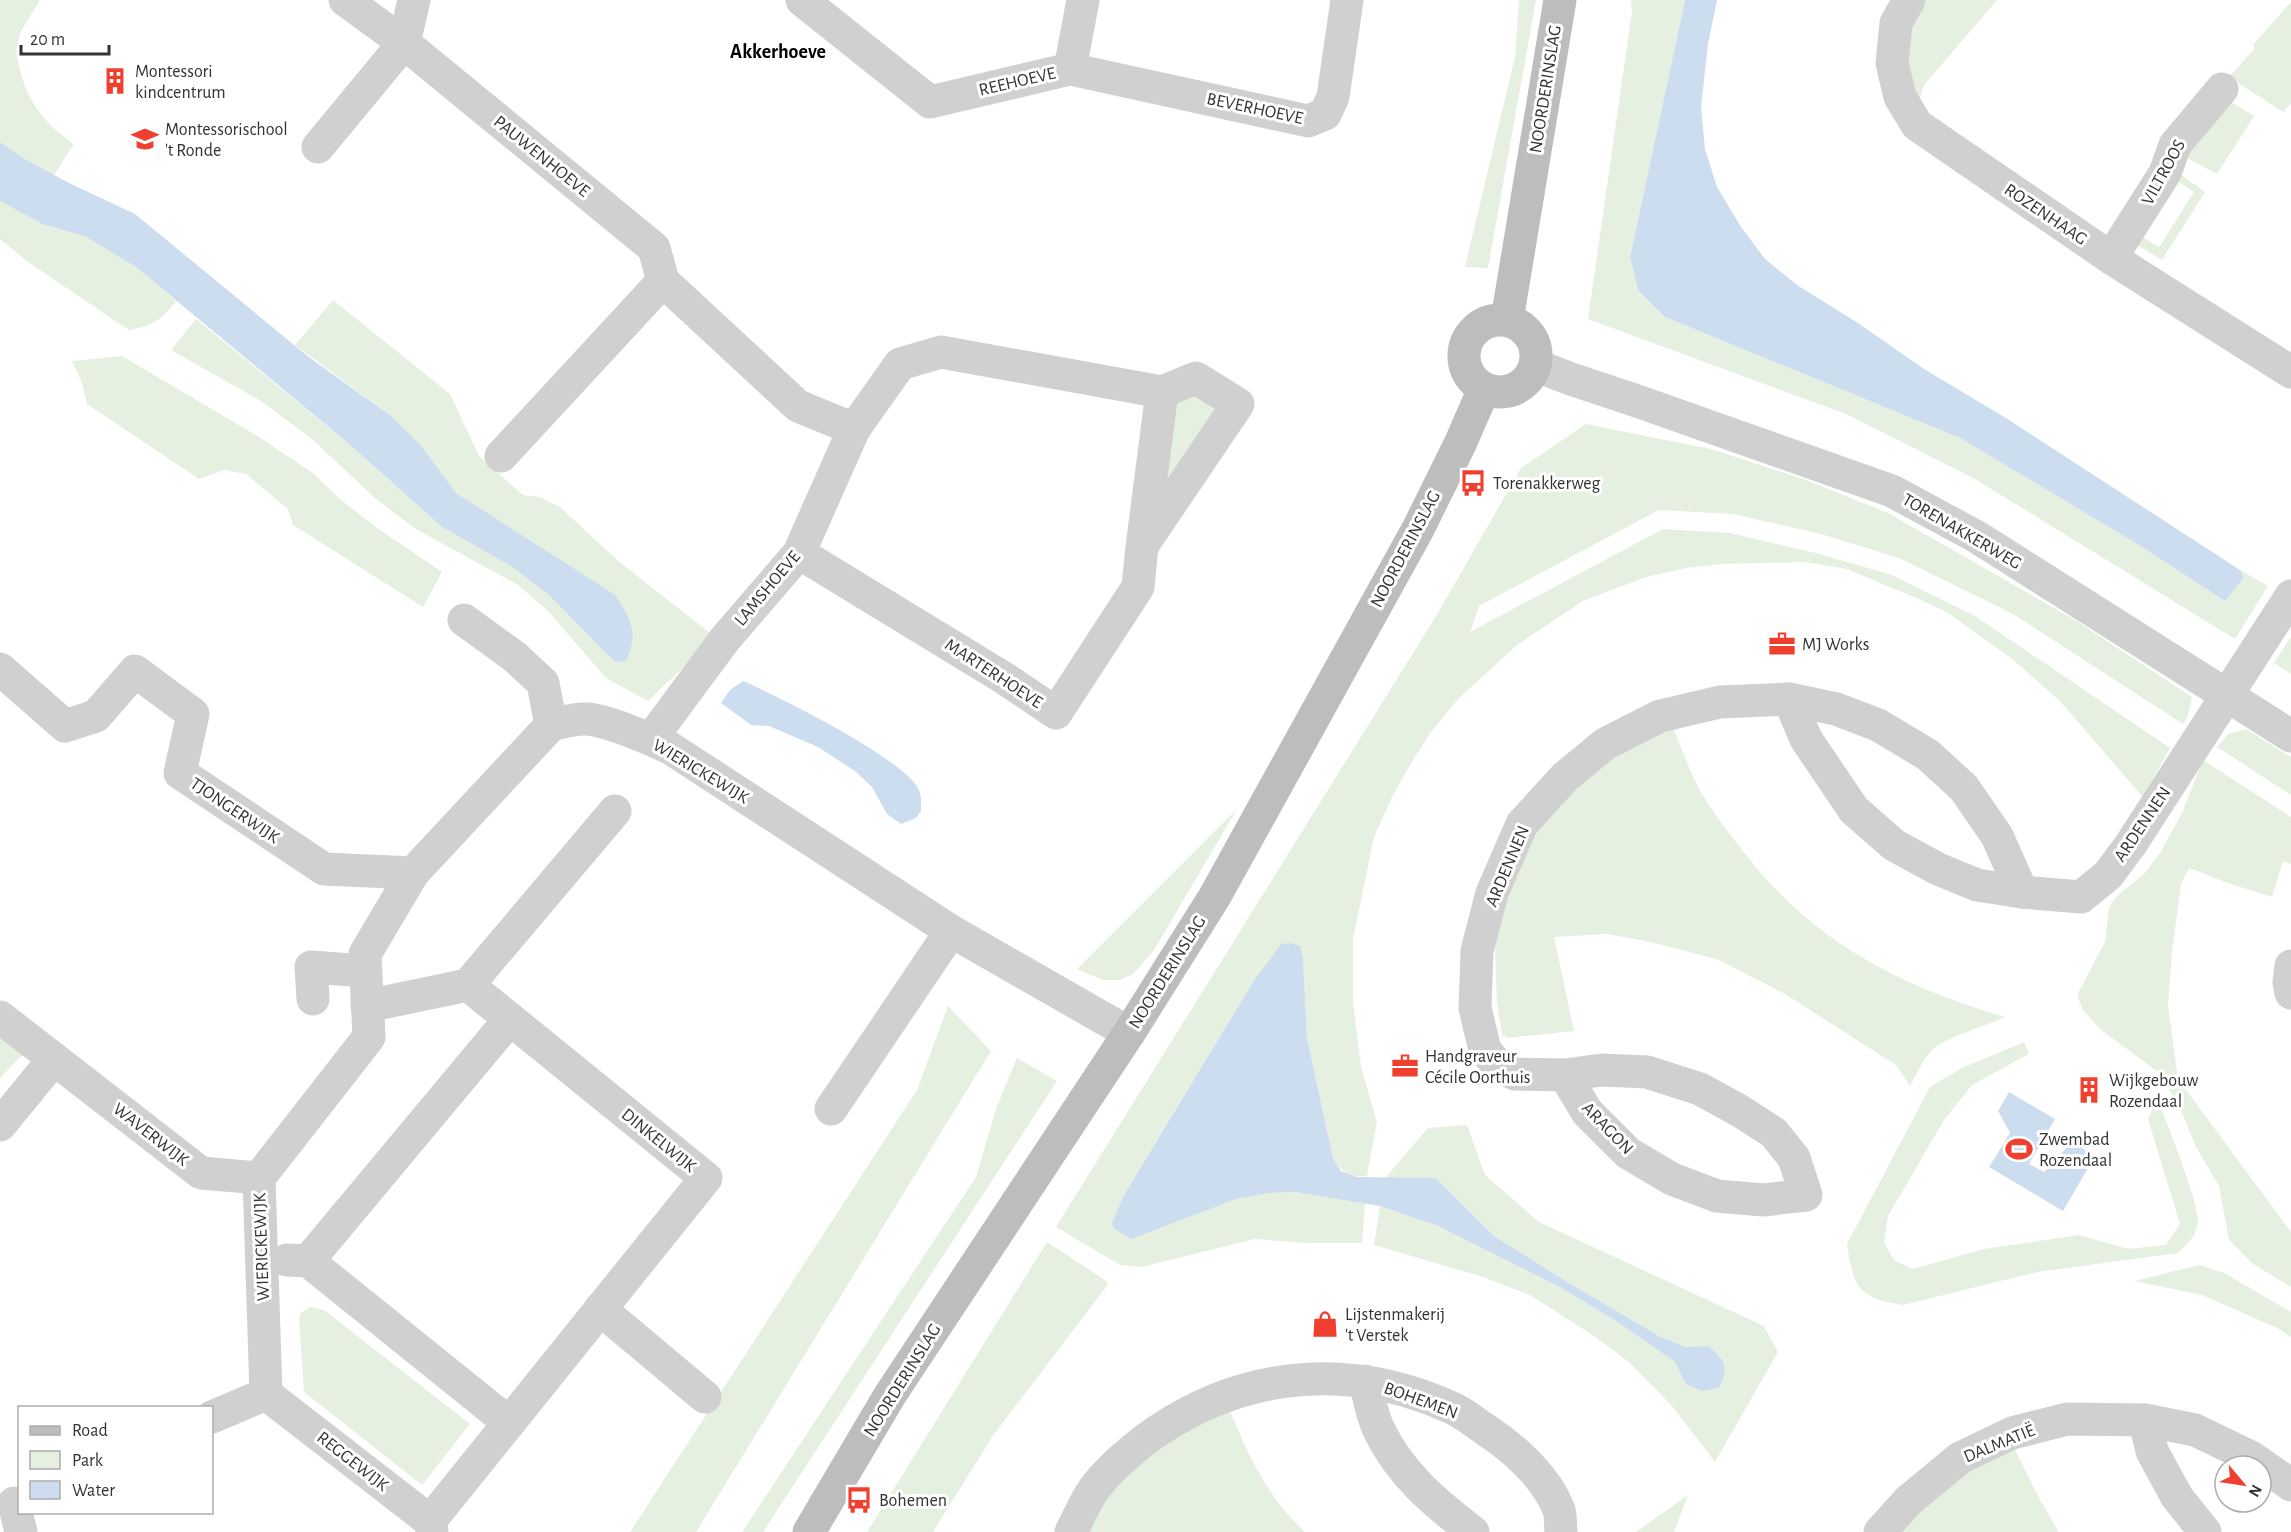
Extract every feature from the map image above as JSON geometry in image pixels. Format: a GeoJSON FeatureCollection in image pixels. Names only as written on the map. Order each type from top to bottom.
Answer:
{"type":"FeatureCollection","features":[{"type":"Feature","properties":{"kind":"main road","name":"NOORDERINSLAG"},"geometry":{"type":"LineString","coordinates":[[1507,321],[1560,0]]}},
{"type":"Feature","properties":{"kind":"main road"},"geometry":{"type":"LineString","coordinates":[[1499,320],[1507,321],[1528,332],[1537,356],[1535,365],[1530,377],[1522,385],[1507,392],[1484,389],[1467,371],[1464,357],[1466,344],[1471,335],[1483,324],[1499,320]]}},
{"type":"Feature","properties":{"kind":"main road","name":"NOORDERINSLAG"},"geometry":{"type":"LineString","coordinates":[[809,1532],[890,1395],[1130,1033],[1215,896],[1418,529],[1464,437],[1484,389]]}},
{"type":"Feature","properties":{"kind":"street","name":"PAUWENHOEVE"},"geometry":{"type":"LineString","coordinates":[[345,0],[404,43],[654,248],[663,281]]}},
{"type":"Feature","properties":{"kind":"street"},"geometry":{"type":"LineString","coordinates":[[318,147],[404,43],[414,0]]}},
{"type":"Feature","properties":{"kind":"street","name":"REEHOEVE"},"geometry":{"type":"LineString","coordinates":[[802,0],[930,102],[1070,69],[1083,0]]}},
{"type":"Feature","properties":{"kind":"street","name":"BEVERHOEVE"},"geometry":{"type":"LineString","coordinates":[[1070,69],[1308,121],[1325,114],[1333,97],[1347,0]]}},
{"type":"Feature","properties":{"kind":"street","name":"ROZENHAAG"},"geometry":{"type":"LineString","coordinates":[[1909,0],[1896,23],[1892,63],[1900,97],[1917,125],[2111,258],[2291,372]]}},
{"type":"Feature","properties":{"kind":"street","name":"VILTROOS"},"geometry":{"type":"LineString","coordinates":[[2111,258],[2165,173],[2175,145],[2222,89]]}},
{"type":"Feature","properties":{"kind":"street"},"geometry":{"type":"LineString","coordinates":[[501,456],[663,281],[798,406],[854,429]]}},
{"type":"Feature","properties":{"kind":"street","name":"LAMSHOEVE"},"geometry":{"type":"LineString","coordinates":[[651,739],[725,639],[799,553],[854,429],[900,364],[941,352],[1162,392]]}},
{"type":"Feature","properties":{"kind":"street","name":"TORENAKKERWEG"},"geometry":{"type":"LineString","coordinates":[[1535,365],[1892,491],[1977,537],[2291,736]]}},
{"type":"Feature","properties":{"kind":"street","name":"MARTERHOEVE"},"geometry":{"type":"LineString","coordinates":[[799,553],[1004,678],[1056,713],[1138,587],[1142,546],[1162,392],[1196,378],[1238,404],[1142,546]]}},
{"type":"Feature","properties":{"kind":"street"},"geometry":{"type":"LineString","coordinates":[[2227,694],[2291,596]]}},
{"type":"Feature","properties":{"kind":"street"},"geometry":{"type":"LineString","coordinates":[[464,620],[515,657],[543,683],[551,725]]}},
{"type":"Feature","properties":{"kind":"street","name":"TJONGERWIJK"},"geometry":{"type":"LineString","coordinates":[[0,669],[65,726],[96,716],[135,671],[194,714],[180,773],[324,869],[413,873]]}},
{"type":"Feature","properties":{"kind":"street","name":"ARDENNEN"},"geometry":{"type":"LineString","coordinates":[[1789,699],[1806,739],[1854,810],[1894,845],[1938,869],[1977,885],[2081,897],[2108,875],[2131,844],[2227,694]]}},
{"type":"Feature","properties":{"kind":"street","name":"ARDENNEN"},"geometry":{"type":"LineString","coordinates":[[1564,1075],[1515,1074],[1498,1066],[1485,1050],[1476,1008],[1477,951],[1492,893],[1522,824],[1565,777],[1605,744],[1660,716],[1720,702],[1789,699],[1836,709],[1878,725],[1928,755],[1964,788],[1997,836],[2022,892]]}},
{"type":"Feature","properties":{"kind":"street","name":"WIERICKEWIJK"},"geometry":{"type":"LineString","coordinates":[[266,1394],[259,1178],[369,1038],[365,954],[413,873],[551,725],[571,720],[590,719],[651,739],[670,748],[951,931],[1130,1033]]}},
{"type":"Feature","properties":{"kind":"street"},"geometry":{"type":"LineString","coordinates":[[367,1006],[468,985],[615,811]]}},
{"type":"Feature","properties":{"kind":"street"},"geometry":{"type":"LineString","coordinates":[[831,1109],[951,931]]}},
{"type":"Feature","properties":{"kind":"street"},"geometry":{"type":"LineString","coordinates":[[2291,966],[2289,982],[2291,993]]}},
{"type":"Feature","properties":{"kind":"street"},"geometry":{"type":"LineString","coordinates":[[314,999],[311,967],[365,971]]}},
{"type":"Feature","properties":{"kind":"street","name":"DINKELWIJK"},"geometry":{"type":"LineString","coordinates":[[431,1527],[508,1422],[706,1178],[468,985]]}},
{"type":"Feature","properties":{"kind":"street","name":"WAVERWIJK"},"geometry":{"type":"LineString","coordinates":[[0,1017],[201,1173],[259,1178]]}},
{"type":"Feature","properties":{"kind":"street"},"geometry":{"type":"LineString","coordinates":[[308,1261],[510,1019]]}},
{"type":"Feature","properties":{"kind":"street"},"geometry":{"type":"LineString","coordinates":[[0,1125],[54,1059]]}},
{"type":"Feature","properties":{"kind":"street","name":"ARAGON"},"geometry":{"type":"LineString","coordinates":[[1602,1070],[1647,1072],[1700,1089],[1774,1133],[1794,1158],[1806,1195],[1763,1200],[1717,1196],[1672,1179],[1628,1153],[1587,1112],[1564,1075],[1602,1070]]}},
{"type":"Feature","properties":{"kind":"street"},"geometry":{"type":"LineString","coordinates":[[261,1258],[308,1261],[508,1422]]}},
{"type":"Feature","properties":{"kind":"street"},"geometry":{"type":"LineString","coordinates":[[600,1309],[705,1397]]}},
{"type":"Feature","properties":{"kind":"street","name":"BOHEMEN"},"geometry":{"type":"LineString","coordinates":[[1071,1532],[1093,1490],[1139,1443],[1187,1411],[1251,1387],[1311,1378],[1365,1381],[1406,1390],[1454,1408],[1503,1441],[1542,1481],[1559,1510],[1561,1532]]}},
{"type":"Feature","properties":{"kind":"street","name":"BOHEMEN"},"geometry":{"type":"LineString","coordinates":[[1365,1381],[1377,1428],[1398,1465],[1445,1510],[1473,1532]]}},
{"type":"Feature","properties":{"kind":"street"},"geometry":{"type":"LineString","coordinates":[[213,1417],[266,1394]]}},
{"type":"Feature","properties":{"kind":"street","name":"REGGEWIJK"},"geometry":{"type":"LineString","coordinates":[[266,1394],[431,1527]]}},
{"type":"Feature","properties":{"kind":"street","name":"DALMATIË"},"geometry":{"type":"LineString","coordinates":[[1880,1532],[1908,1501],[1960,1458],[2012,1433],[2067,1419],[2145,1420],[2194,1430],[2251,1457],[2291,1485]]}},
{"type":"Feature","properties":{"kind":"street"},"geometry":{"type":"LineString","coordinates":[[2145,1420],[2152,1451],[2177,1497],[2205,1532]]}},
{"type":"Feature","properties":{"kind":"green space"},"geometry":{"type":"Polygon","coordinates":[[[0,0],[40,0],[20,34],[16,53],[25,85],[35,105],[56,130],[74,144],[54,175],[0,142],[0,0]]]}},
{"type":"Feature","properties":{"kind":"green space"},"geometry":{"type":"Polygon","coordinates":[[[1519,0],[1536,0],[1488,268],[1465,267],[1515,57],[1519,0]]]}},
{"type":"Feature","properties":{"kind":"green space"},"geometry":{"type":"Polygon","coordinates":[[[1631,0],[1685,0],[1630,257],[1638,292],[1665,317],[1960,438],[2142,547],[2225,601],[2244,578],[2240,570],[2268,586],[2235,639],[1975,479],[1846,414],[1588,319],[1632,11],[1631,0]]]}},
{"type":"Feature","properties":{"kind":"green space"},"geometry":{"type":"Polygon","coordinates":[[[1921,0],[1997,0],[1924,85],[1920,97],[1921,103],[1907,85],[1905,35],[1921,0]]]}},
{"type":"Feature","properties":{"kind":"green space"},"geometry":{"type":"Polygon","coordinates":[[[2291,2],[2291,103],[2283,112],[2229,77],[2255,48],[2253,45],[2291,2]]]}},
{"type":"Feature","properties":{"kind":"green space"},"geometry":{"type":"Polygon","coordinates":[[[2233,103],[2254,116],[2217,174],[2181,155],[2224,104],[2233,103]]]}},
{"type":"Feature","properties":{"kind":"green space"},"geometry":{"type":"Polygon","coordinates":[[[2179,173],[2205,192],[2162,260],[2136,244],[2141,236],[2159,247],[2194,192],[2176,180],[2179,173]]]}},
{"type":"Feature","properties":{"kind":"green space"},"geometry":{"type":"Polygon","coordinates":[[[0,201],[42,224],[86,237],[136,267],[176,301],[156,321],[129,330],[28,262],[0,239],[0,201]]]}},
{"type":"Feature","properties":{"kind":"green space"},"geometry":{"type":"Polygon","coordinates":[[[333,300],[450,394],[479,456],[500,475],[523,495],[539,497],[560,507],[617,560],[715,637],[648,701],[606,678],[548,611],[518,585],[414,528],[375,498],[313,440],[261,401],[171,350],[196,319],[349,444],[442,527],[512,567],[548,594],[509,529],[456,493],[421,445],[390,415],[295,345],[333,300]]]}},
{"type":"Feature","properties":{"kind":"green space"},"geometry":{"type":"Polygon","coordinates":[[[122,356],[259,437],[313,473],[341,500],[377,528],[442,572],[423,607],[293,525],[288,509],[246,474],[224,470],[199,479],[87,404],[82,383],[72,361],[122,356]]]}},
{"type":"Feature","properties":{"kind":"green space"},"geometry":{"type":"Polygon","coordinates":[[[1196,378],[1238,404],[1142,546],[1162,392],[1196,378]]]}},
{"type":"Feature","properties":{"kind":"green space"},"geometry":{"type":"Polygon","coordinates":[[[1586,424],[1711,449],[1806,480],[1888,513],[2075,620],[2192,697],[2188,716],[2183,724],[2013,614],[1899,558],[1821,534],[1733,514],[1659,510],[1479,606],[1470,632],[1663,529],[1730,533],[1816,553],[1892,575],[1975,616],[2170,748],[2143,797],[2059,700],[2011,658],[1948,613],[1847,569],[1805,562],[1723,564],[1686,568],[1646,577],[1583,601],[1517,645],[1459,698],[1431,732],[1410,765],[1374,837],[1353,939],[1353,1002],[1361,1067],[1377,1122],[1367,1176],[1347,1173],[1333,1158],[1307,1038],[1303,958],[1253,982],[1124,1195],[1208,1209],[1236,1199],[1269,1193],[1295,1192],[1365,1203],[1362,1243],[1308,1243],[1255,1239],[1141,1267],[1120,1265],[1056,1227],[1438,613],[1521,468],[1586,424]]]}},
{"type":"Feature","properties":{"kind":"green space"},"geometry":{"type":"Polygon","coordinates":[[[2291,637],[2291,674],[2274,663],[2291,637]]]}},
{"type":"Feature","properties":{"kind":"green space"},"geometry":{"type":"Polygon","coordinates":[[[1671,723],[1696,782],[1713,812],[1766,879],[1795,908],[1825,933],[1891,973],[1927,990],[2005,1017],[1937,1046],[1926,1058],[1910,1086],[1896,1065],[1785,994],[1719,960],[1651,942],[1607,934],[1554,937],[1574,1031],[1508,1038],[1502,1035],[1497,1002],[1495,954],[1497,923],[1524,842],[1592,764],[1671,723]]]}},
{"type":"Feature","properties":{"kind":"green space"},"geometry":{"type":"Polygon","coordinates":[[[2246,729],[2291,757],[2291,795],[2217,747],[2228,734],[2246,729]]]}},
{"type":"Feature","properties":{"kind":"green space"},"geometry":{"type":"Polygon","coordinates":[[[2203,760],[2291,817],[2291,864],[2283,861],[2272,897],[2189,868],[2181,884],[2168,1005],[2178,1079],[2291,1232],[2291,1287],[2253,1264],[2229,1240],[2219,1186],[2196,1147],[2183,1115],[2161,1074],[2101,1030],[2083,1010],[2077,995],[2105,942],[2109,907],[2118,895],[2145,873],[2160,853],[2182,813],[2203,760]]]}},
{"type":"Feature","properties":{"kind":"green space"},"geometry":{"type":"Polygon","coordinates":[[[1237,809],[1154,950],[1133,974],[1120,980],[1103,980],[1077,969],[1237,809]]]}},
{"type":"Feature","properties":{"kind":"green space"},"geometry":{"type":"Polygon","coordinates":[[[948,1006],[991,1051],[696,1532],[630,1532],[917,1090],[948,1006]]]}},
{"type":"Feature","properties":{"kind":"green space"},"geometry":{"type":"Polygon","coordinates":[[[0,1026],[29,1048],[0,1078],[0,1026]]]}},
{"type":"Feature","properties":{"kind":"green space"},"geometry":{"type":"Polygon","coordinates":[[[2024,1042],[2029,1054],[1972,1085],[1944,1120],[1888,1216],[1884,1243],[1894,1260],[1913,1269],[1984,1249],[2079,1235],[2128,1249],[2166,1245],[2180,1224],[2148,1119],[2158,1099],[2194,1199],[2198,1223],[2193,1236],[2178,1253],[2037,1272],[1903,1305],[1877,1299],[1868,1294],[1856,1281],[1847,1244],[1930,1087],[1962,1068],[2024,1042]]]}},
{"type":"Feature","properties":{"kind":"green space"},"geometry":{"type":"Polygon","coordinates":[[[1017,1058],[1057,1081],[763,1532],[742,1532],[976,1177],[996,1109],[1017,1058]]]}},
{"type":"Feature","properties":{"kind":"green space"},"geometry":{"type":"Polygon","coordinates":[[[1467,1125],[1485,1175],[1539,1222],[1764,1326],[1778,1352],[1715,1462],[1672,1406],[1629,1362],[1594,1336],[1530,1295],[1483,1277],[1374,1245],[1380,1206],[1438,1226],[1558,1286],[1616,1321],[1675,1362],[1686,1384],[1708,1346],[1685,1347],[1659,1336],[1564,1280],[1494,1236],[1436,1178],[1385,1178],[1428,1128],[1467,1125]]]}},
{"type":"Feature","properties":{"kind":"green space"},"geometry":{"type":"Polygon","coordinates":[[[1047,1242],[1108,1282],[1106,1287],[992,1437],[933,1532],[867,1532],[1047,1242]]]}},
{"type":"Feature","properties":{"kind":"green space"},"geometry":{"type":"Polygon","coordinates":[[[2200,1265],[2224,1273],[2291,1312],[2291,1337],[2277,1328],[2202,1295],[2134,1281],[2200,1265]]]}},
{"type":"Feature","properties":{"kind":"green space"},"geometry":{"type":"Polygon","coordinates":[[[310,1307],[324,1310],[470,1424],[422,1485],[304,1392],[299,1320],[301,1313],[310,1307]]]}},
{"type":"Feature","properties":{"kind":"green space"},"geometry":{"type":"Polygon","coordinates":[[[1229,1408],[1269,1490],[1305,1532],[1085,1532],[1102,1500],[1162,1441],[1229,1408]]]}},
{"type":"Feature","properties":{"kind":"green space"},"geometry":{"type":"Polygon","coordinates":[[[2013,1446],[2059,1532],[1893,1532],[1962,1471],[2013,1446]]]}},
{"type":"Feature","properties":{"kind":"green space"},"geometry":{"type":"Polygon","coordinates":[[[1688,1495],[1674,1532],[1636,1532],[1688,1495]]]}},
{"type":"Feature","properties":{"kind":"water"},"geometry":{"type":"Polygon","coordinates":[[[1685,0],[1717,0],[1708,44],[1701,107],[1705,149],[1717,187],[1741,227],[1765,259],[1797,285],[1858,323],[1924,369],[2006,418],[2240,570],[2244,578],[2225,601],[2142,547],[1960,438],[1665,317],[1638,291],[1630,257],[1685,0]]]}},
{"type":"Feature","properties":{"kind":"water"},"geometry":{"type":"Polygon","coordinates":[[[0,142],[23,158],[69,183],[135,214],[310,358],[390,415],[421,445],[456,493],[615,595],[631,626],[632,643],[626,661],[613,660],[548,594],[512,567],[442,527],[349,444],[136,267],[86,237],[42,224],[0,201],[0,142]]]}},
{"type":"Feature","properties":{"kind":"water"},"geometry":{"type":"Polygon","coordinates":[[[743,681],[838,729],[907,775],[918,788],[921,797],[921,811],[916,818],[901,824],[887,814],[872,787],[855,771],[818,747],[769,726],[751,725],[721,703],[730,690],[743,681]]]}},
{"type":"Feature","properties":{"kind":"water"},"geometry":{"type":"Polygon","coordinates":[[[1290,943],[1300,946],[1303,958],[1307,1038],[1333,1158],[1341,1171],[1357,1177],[1436,1178],[1494,1236],[1564,1280],[1659,1336],[1685,1347],[1708,1346],[1724,1364],[1724,1374],[1719,1388],[1702,1391],[1686,1384],[1675,1362],[1616,1321],[1558,1286],[1438,1226],[1380,1206],[1295,1192],[1269,1193],[1236,1199],[1131,1239],[1113,1228],[1112,1223],[1124,1195],[1253,982],[1281,944],[1290,943]]]}},
{"type":"Feature","properties":{"kind":"water","name":"Zwembad Rozendaal"},"geometry":{"type":"Polygon","coordinates":[[[2009,1092],[2055,1119],[2029,1164],[2044,1172],[2072,1142],[2095,1156],[2063,1211],[1989,1167],[2010,1133],[1998,1111],[2009,1092]]]}},
{"type":"Feature","properties":{"kind":"place","name":"Montessori kindcentrum"},"geometry":{"type":"Point","coordinates":[115,81]}},
{"type":"Feature","properties":{"kind":"place","name":"Montessorischool 't Ronde"},"geometry":{"type":"Point","coordinates":[145,139]}},
{"type":"Feature","properties":{"kind":"place","name":"Torenakkerweg"},"geometry":{"type":"Point","coordinates":[1473,483]}},
{"type":"Feature","properties":{"kind":"place","name":"MJ Works"},"geometry":{"type":"Point","coordinates":[1782,644]}},
{"type":"Feature","properties":{"kind":"place","name":"Handgraveur Cécile Oorthuis"},"geometry":{"type":"Point","coordinates":[1405,1066]}},
{"type":"Feature","properties":{"kind":"place","name":"Wijkgebouw Rozendaal"},"geometry":{"type":"Point","coordinates":[2089,1090]}},
{"type":"Feature","properties":{"kind":"place","name":"Zwembad Rozendaal"},"geometry":{"type":"Point","coordinates":[2019,1149]}},
{"type":"Feature","properties":{"kind":"place","name":"Lijstenmakerij 't Verstek"},"geometry":{"type":"Point","coordinates":[1325,1324]}},
{"type":"Feature","properties":{"kind":"place","name":"Bohemen"},"geometry":{"type":"Point","coordinates":[859,1500]}},
{"type":"Feature","properties":{"kind":"district","name":"Akkerhoeve"},"geometry":{"type":"Point","coordinates":[778,51]}}]}
